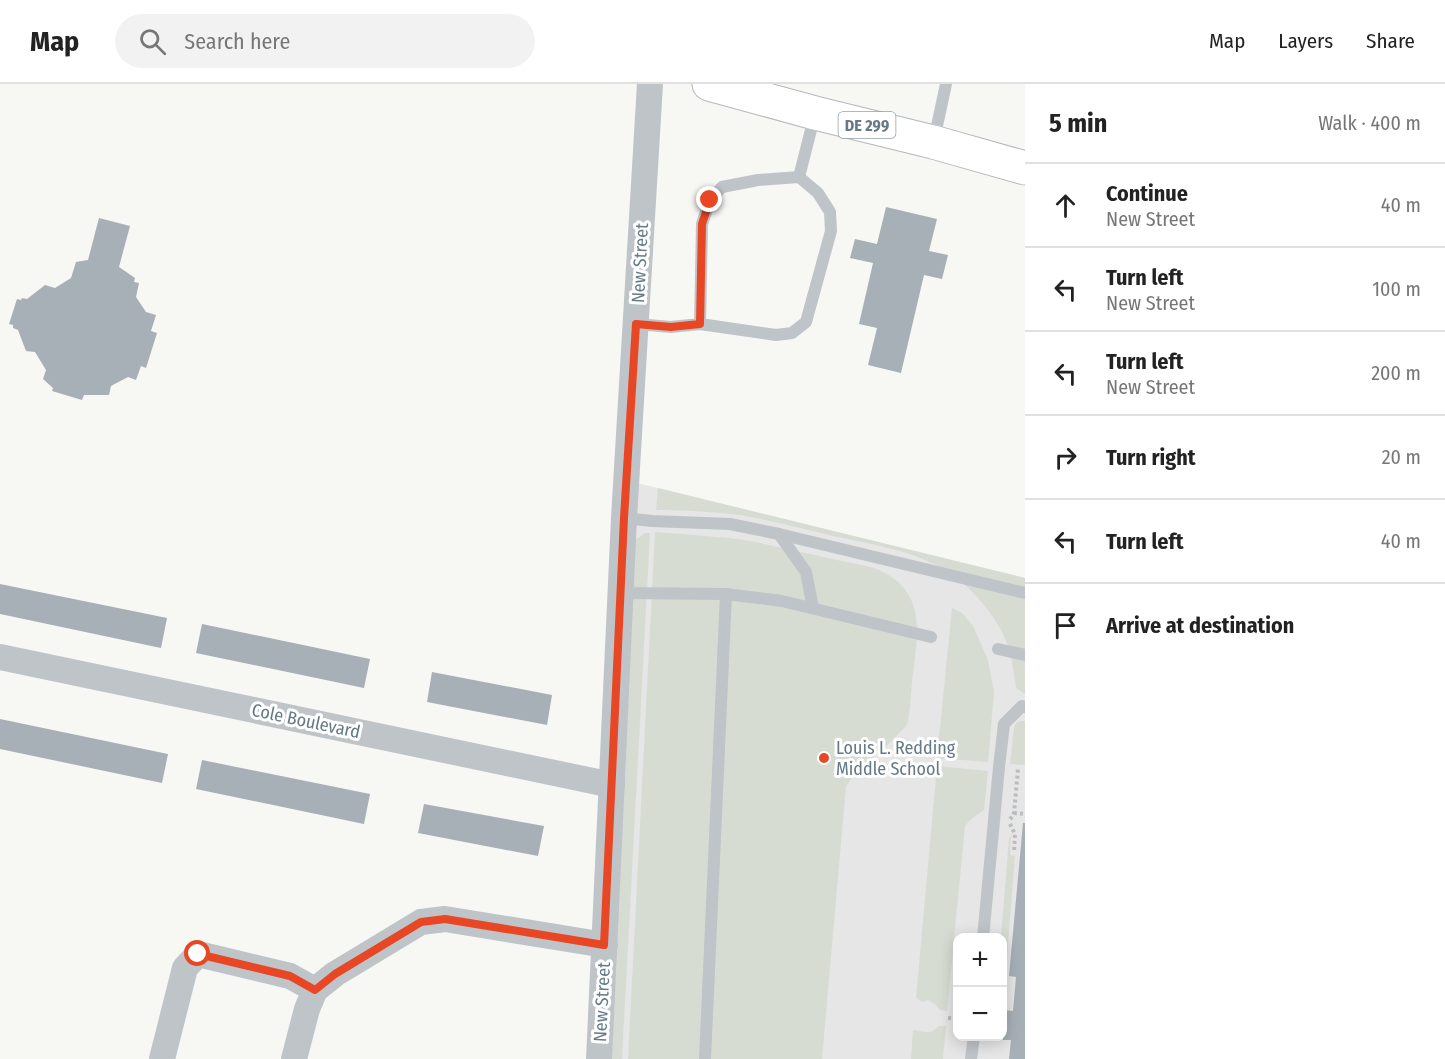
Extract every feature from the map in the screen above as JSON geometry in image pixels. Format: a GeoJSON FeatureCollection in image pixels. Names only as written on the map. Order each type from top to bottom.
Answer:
{"type":"FeatureCollection","features":[{"type":"Feature","properties":{"kind":"main road","name":"DE 299"},"geometry":{"type":"LineString","coordinates":[[709,84],[1025,168]]}},
{"type":"Feature","properties":{"kind":"street","name":"New Street"},"geometry":{"type":"LineString","coordinates":[[599,1059],[620,593],[650,84]]}},
{"type":"Feature","properties":{"kind":"street","name":"Cole Boulevard"},"geometry":{"type":"LineString","coordinates":[[0,657],[612,785]]}},
{"type":"Feature","properties":{"kind":"street","name":"New Street"},"geometry":{"type":"LineString","coordinates":[[315,990],[335,974],[421,922],[445,919],[604,945]]}},
{"type":"Feature","properties":{"kind":"street"},"geometry":{"type":"LineString","coordinates":[[162,1059],[185,968],[198,954],[290,976],[315,990],[307,1009],[294,1059]]}},
{"type":"Feature","properties":{"kind":"lane"},"geometry":{"type":"LineString","coordinates":[[933,142],[946,84]]}},
{"type":"Feature","properties":{"kind":"lane"},"geometry":{"type":"LineString","coordinates":[[799,177],[815,113]]}},
{"type":"Feature","properties":{"kind":"lane"},"geometry":{"type":"LineString","coordinates":[[636,324],[671,327],[700,324],[776,335],[792,333],[806,322],[831,231],[830,212],[818,193],[799,177],[758,180],[722,187],[710,200],[702,224],[700,324]]}},
{"type":"Feature","properties":{"kind":"lane"},"geometry":{"type":"LineString","coordinates":[[624,518],[730,524],[1025,592]]}},
{"type":"Feature","properties":{"kind":"lane"},"geometry":{"type":"LineString","coordinates":[[779,534],[806,572],[813,608]]}},
{"type":"Feature","properties":{"kind":"lane"},"geometry":{"type":"LineString","coordinates":[[620,593],[726,594],[782,601],[931,637]]}},
{"type":"Feature","properties":{"kind":"lane"},"geometry":{"type":"LineString","coordinates":[[705,1059],[726,594]]}},
{"type":"Feature","properties":{"kind":"lane"},"geometry":{"type":"LineString","coordinates":[[998,649],[1025,655]]}},
{"type":"Feature","properties":{"kind":"lane"},"geometry":{"type":"LineString","coordinates":[[983,933],[1004,723],[1022,706],[1025,707]]}},
{"type":"Feature","properties":{"kind":"lane"},"geometry":{"type":"LineString","coordinates":[[971,1059],[973,1041]]}},
{"type":"Feature","properties":{"kind":"path"},"geometry":{"type":"LineString","coordinates":[[1014,813],[1025,814]]}},
{"type":"Feature","properties":{"kind":"path"},"geometry":{"type":"LineString","coordinates":[[1008,820],[1015,834],[1014,852]]}},
{"type":"Feature","properties":{"kind":"path"},"geometry":{"type":"LineString","coordinates":[[948,1018],[953,1019]]}},
{"type":"Feature","properties":{"kind":"shaded area","name":"Louis L. Redding Middle School"},"geometry":{"type":"Polygon","coordinates":[[[637,483],[1025,578],[1025,1059],[608,1059],[637,483]]]}},
{"type":"Feature","properties":{"kind":"shaded area"},"geometry":{"type":"Polygon","coordinates":[[[658,488],[1025,578],[1025,694],[1016,688],[1009,648],[995,620],[967,587],[945,570],[922,558],[896,550],[762,519],[722,513],[656,510],[658,488]]]}},
{"type":"Feature","properties":{"kind":"shaded area"},"geometry":{"type":"Polygon","coordinates":[[[655,532],[751,541],[874,568],[892,577],[904,588],[912,601],[917,631],[907,724],[892,741],[857,772],[846,786],[822,1059],[628,1059],[655,532]]]}},
{"type":"Feature","properties":{"kind":"shaded area"},"geometry":{"type":"Polygon","coordinates":[[[645,533],[650,533],[622,1059],[609,1059],[634,541],[645,533]]]}},
{"type":"Feature","properties":{"kind":"shaded area"},"geometry":{"type":"Polygon","coordinates":[[[952,608],[962,613],[973,626],[988,660],[994,692],[988,762],[937,758],[952,608]]]}},
{"type":"Feature","properties":{"kind":"shaded area"},"geometry":{"type":"Polygon","coordinates":[[[1020,721],[1025,721],[1025,765],[1010,764],[1014,728],[1020,721]]]}},
{"type":"Feature","properties":{"kind":"shaded area"},"geometry":{"type":"Polygon","coordinates":[[[937,766],[988,771],[984,810],[965,826],[947,1011],[940,1010],[928,1000],[922,1002],[916,998],[937,766]]]}},
{"type":"Feature","properties":{"kind":"shaded area"},"geometry":{"type":"Polygon","coordinates":[[[1011,836],[1010,855],[1015,856],[1007,956],[1007,933],[1001,933],[1011,836]]]}},
{"type":"Feature","properties":{"kind":"shaded area"},"geometry":{"type":"Polygon","coordinates":[[[938,1026],[946,1026],[943,1059],[911,1059],[913,1030],[930,1032],[938,1026]]]}},
{"type":"Feature","properties":{"kind":"building"},"geometry":{"type":"Polygon","coordinates":[[[886,207],[937,219],[929,251],[948,255],[942,279],[924,275],[901,373],[868,365],[877,328],[859,324],[873,263],[850,258],[855,239],[877,244],[886,207]]]}},
{"type":"Feature","properties":{"kind":"building"},"geometry":{"type":"Polygon","coordinates":[[[99,218],[130,226],[119,267],[135,278],[134,282],[139,283],[136,297],[146,312],[156,315],[151,331],[157,333],[146,368],[141,366],[136,380],[128,377],[111,386],[109,395],[84,395],[82,400],[52,391],[53,388],[43,379],[46,370],[35,352],[26,351],[18,330],[9,324],[17,299],[27,299],[45,285],[55,288],[71,278],[76,262],[88,260],[99,218]]]}},
{"type":"Feature","properties":{"kind":"building"},"geometry":{"type":"Polygon","coordinates":[[[0,584],[167,618],[161,648],[0,614],[0,584]]]}},
{"type":"Feature","properties":{"kind":"building"},"geometry":{"type":"Polygon","coordinates":[[[202,624],[370,659],[364,688],[196,653],[202,624]]]}},
{"type":"Feature","properties":{"kind":"building"},"geometry":{"type":"Polygon","coordinates":[[[432,672],[552,695],[547,725],[427,702],[432,672]]]}},
{"type":"Feature","properties":{"kind":"building"},"geometry":{"type":"Polygon","coordinates":[[[0,719],[168,754],[162,783],[0,749],[0,719]]]}},
{"type":"Feature","properties":{"kind":"building"},"geometry":{"type":"Polygon","coordinates":[[[202,760],[370,794],[364,824],[196,789],[202,760]]]}},
{"type":"Feature","properties":{"kind":"building"},"geometry":{"type":"Polygon","coordinates":[[[424,804],[544,826],[538,856],[418,833],[424,804]]]}},
{"type":"Feature","properties":{"kind":"building"},"geometry":{"type":"Polygon","coordinates":[[[1023,823],[1025,823],[1025,1059],[1009,1059],[1011,1040],[1007,1040],[1007,1010],[1013,1011],[1016,977],[1009,976],[1023,823]]]}},
{"type":"Feature","properties":{"kind":"place","name":"Louis L. Redding Middle School"},"geometry":{"type":"Point","coordinates":[824,758]}},
{"type":"Feature","properties":{"kind":"route"},"geometry":{"type":"LineString","coordinates":[[198,954],[290,976],[315,990],[335,974],[421,922],[445,919],[604,945],[624,518],[636,324],[671,327],[700,324],[702,224],[710,200]]}}]}
